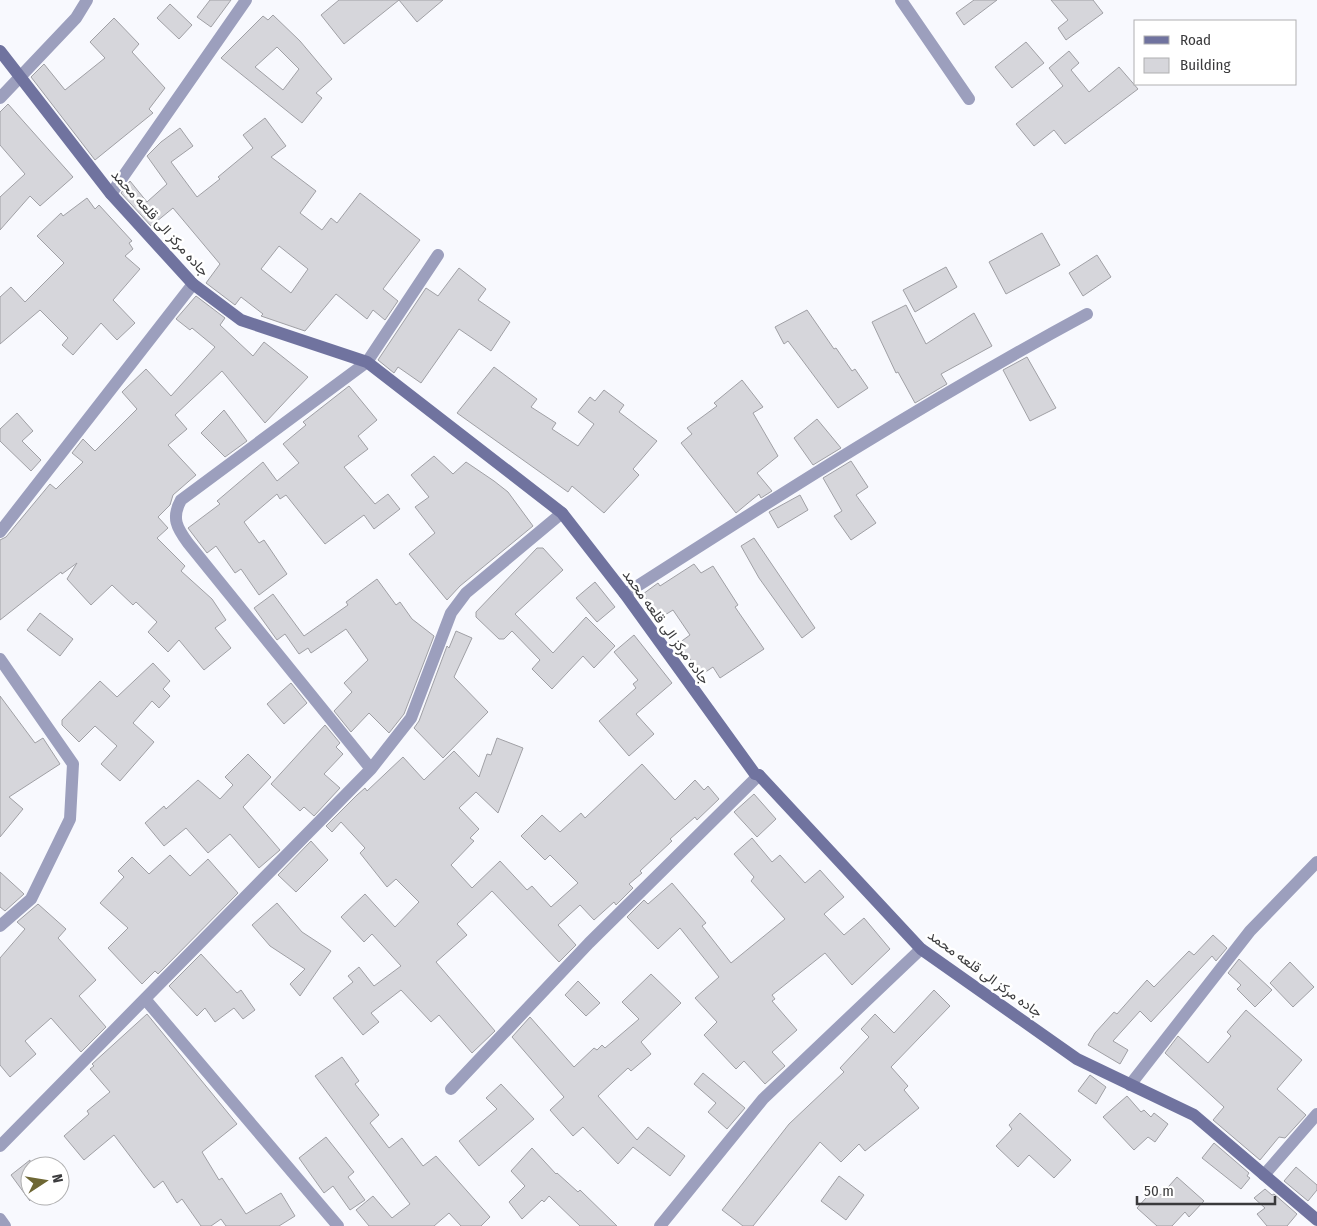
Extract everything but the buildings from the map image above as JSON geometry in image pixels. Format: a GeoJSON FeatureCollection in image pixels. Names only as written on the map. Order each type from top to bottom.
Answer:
{"type":"FeatureCollection","features":[{"type":"Feature","properties":{"kind":"street"},"geometry":{"type":"LineString","coordinates":[[0,98],[76,18],[87,0]]}},
{"type":"Feature","properties":{"kind":"street"},"geometry":{"type":"LineString","coordinates":[[111,194],[246,0]]}},
{"type":"Feature","properties":{"kind":"street"},"geometry":{"type":"LineString","coordinates":[[900,0],[969,99]]}},
{"type":"Feature","properties":{"kind":"street","name":"جاده مرکز الی قلعه محمد"},"geometry":{"type":"LineString","coordinates":[[0,51],[111,194],[192,284],[242,320],[367,362],[562,512],[625,594],[755,774],[759,774],[922,949],[1077,1059],[1194,1115],[1317,1220]]}},
{"type":"Feature","properties":{"kind":"street"},"geometry":{"type":"LineString","coordinates":[[371,769],[188,543],[175,521],[176,509],[181,500],[367,362],[438,255]]}},
{"type":"Feature","properties":{"kind":"street"},"geometry":{"type":"LineString","coordinates":[[0,532],[192,284]]}},
{"type":"Feature","properties":{"kind":"street"},"geometry":{"type":"LineString","coordinates":[[625,594],[761,507],[1010,356],[1086,314]]}},
{"type":"Feature","properties":{"kind":"street"},"geometry":{"type":"LineString","coordinates":[[0,1146],[146,1000],[371,769],[411,718],[451,613],[457,604],[466,593],[562,512]]}},
{"type":"Feature","properties":{"kind":"street"},"geometry":{"type":"LineString","coordinates":[[0,659],[73,764],[70,819],[32,899],[0,926]]}},
{"type":"Feature","properties":{"kind":"street"},"geometry":{"type":"LineString","coordinates":[[451,1089],[589,943],[759,774]]}},
{"type":"Feature","properties":{"kind":"street"},"geometry":{"type":"LineString","coordinates":[[1130,1085],[1250,931],[1317,862]]}},
{"type":"Feature","properties":{"kind":"street"},"geometry":{"type":"LineString","coordinates":[[660,1226],[763,1099],[922,949]]}},
{"type":"Feature","properties":{"kind":"street"},"geometry":{"type":"LineString","coordinates":[[146,1000],[338,1226]]}},
{"type":"Feature","properties":{"kind":"street"},"geometry":{"type":"LineString","coordinates":[[1264,1175],[1317,1114]]}},
{"type":"Feature","properties":{"kind":"street"},"geometry":{"type":"LineString","coordinates":[[0,1219],[5,1226]]}}]}
